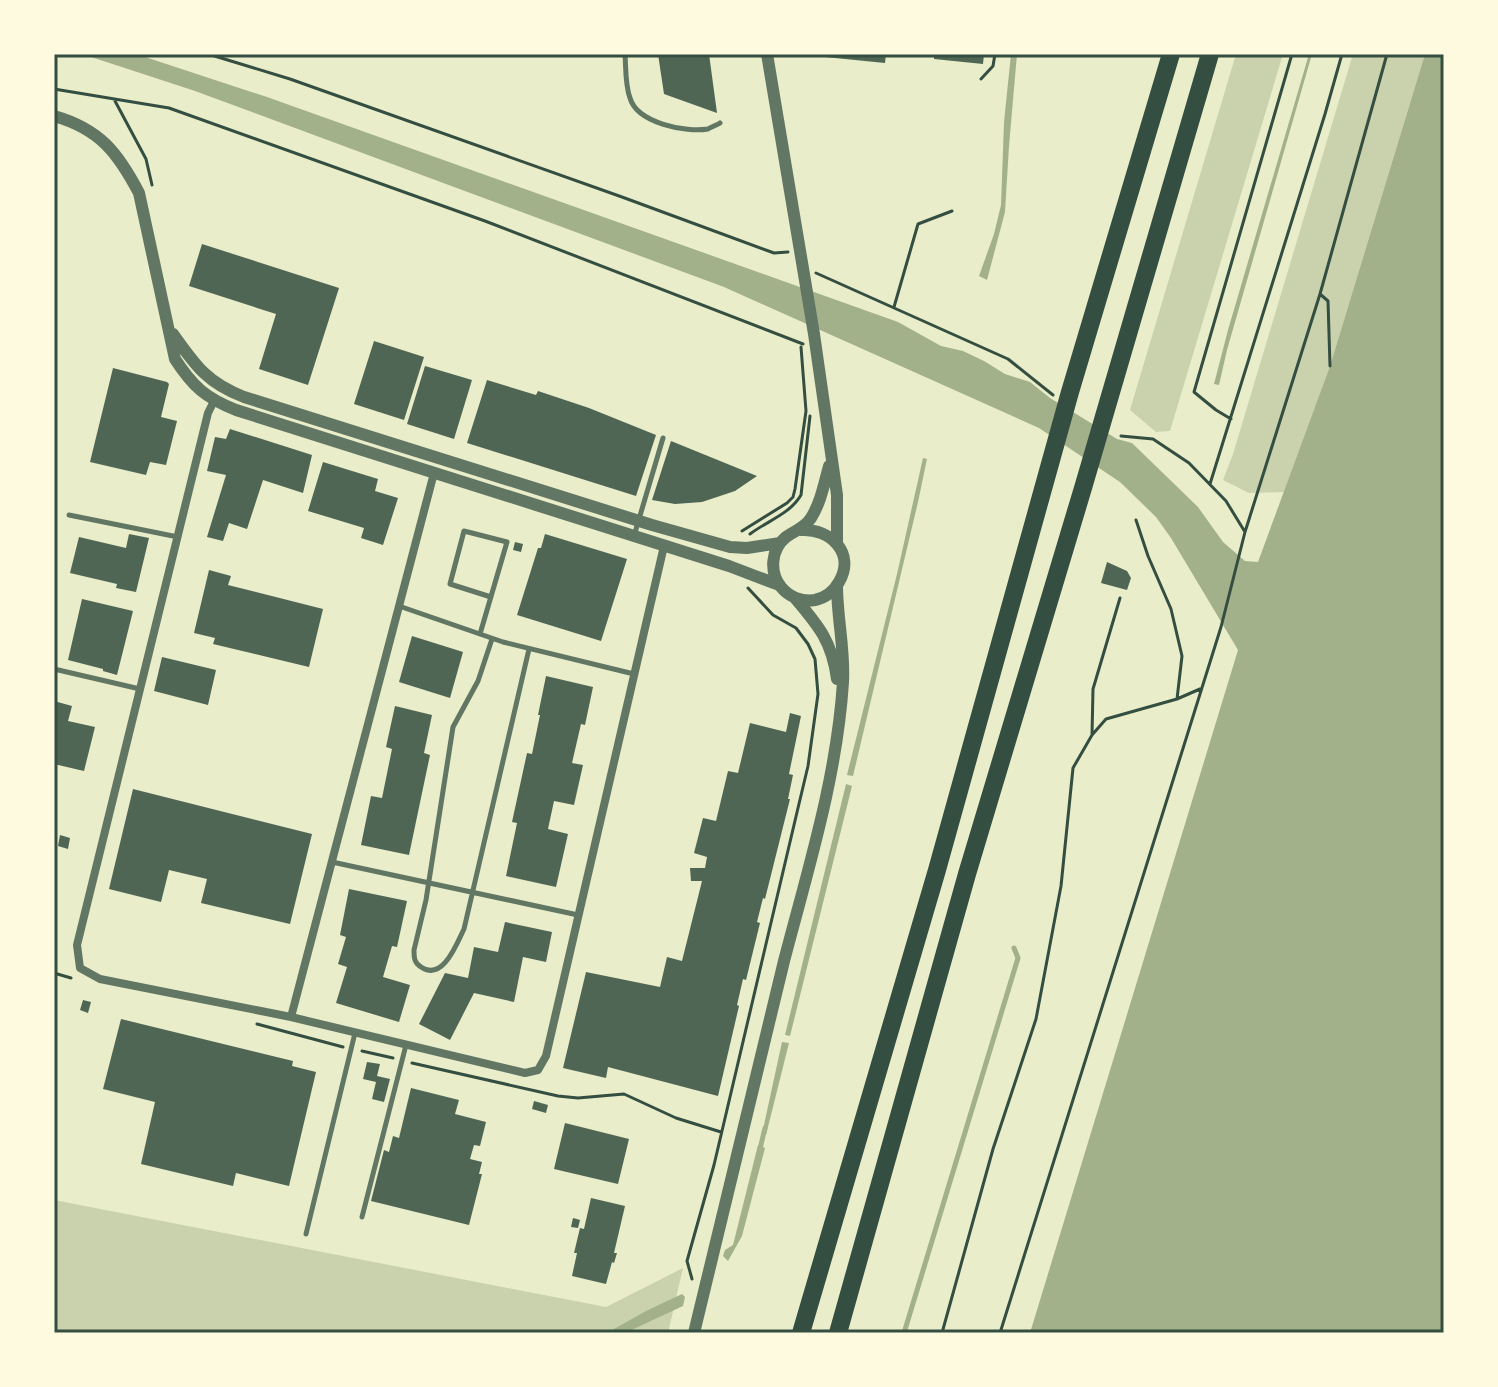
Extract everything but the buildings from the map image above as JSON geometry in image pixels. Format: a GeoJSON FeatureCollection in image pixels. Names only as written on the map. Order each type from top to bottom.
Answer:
{"type":"FeatureCollection","features":[{"type":"Feature","properties":{"kind":"highway"},"geometry":{"type":"LineString","coordinates":[[801,1333],[929,900],[1050,471],[1062,394],[1171,54]]}},
{"type":"Feature","properties":{"kind":"highway"},"geometry":{"type":"LineString","coordinates":[[838,1333],[967,874],[1210,54]]}},
{"type":"Feature","properties":{"kind":"street"},"geometry":{"type":"LineString","coordinates":[[767,54],[800,248],[810,276],[814,334],[837,495],[837,544]]}},
{"type":"Feature","properties":{"kind":"street"},"geometry":{"type":"LineString","coordinates":[[54,116],[74,122],[94,135],[114,150],[128,171],[139,193],[175,359],[199,390],[214,401],[236,410],[766,578],[795,598],[828,641],[837,673],[841,706]]}},
{"type":"Feature","properties":{"kind":"street"},"geometry":{"type":"LineString","coordinates":[[168,326],[208,378],[234,393],[668,530],[730,547],[780,543]]}},
{"type":"Feature","properties":{"kind":"street"},"geometry":{"type":"LineString","coordinates":[[234,393],[214,401],[208,413],[77,945],[80,968],[100,979],[291,1017],[525,1073],[538,1070],[546,1056],[668,530]]}},
{"type":"Feature","properties":{"kind":"street"},"geometry":{"type":"LineString","coordinates":[[801,530],[810,520],[821,496],[831,459]]}},
{"type":"Feature","properties":{"kind":"street"},"geometry":{"type":"LineString","coordinates":[[291,1017],[434,473]]}},
{"type":"Feature","properties":{"kind":"street"},"geometry":{"type":"LineString","coordinates":[[694,1333],[746,1111],[832,774],[841,706],[843,644],[837,585],[844,569],[844,560],[837,544],[830,537],[811,529],[793,533],[780,543],[775,553],[774,575],[779,585]]}},
{"type":"Feature","properties":{"kind":"street"},"geometry":{"type":"LineString","coordinates":[[795,598],[813,600],[823,597],[837,585]]}},
{"type":"Feature","properties":{"kind":"lane"},"geometry":{"type":"LineString","coordinates":[[625,54],[630,99],[635,108],[653,122],[687,129],[708,129],[720,123]]}},
{"type":"Feature","properties":{"kind":"lane"},"geometry":{"type":"LineString","coordinates":[[634,537],[663,438]]}},
{"type":"Feature","properties":{"kind":"lane"},"geometry":{"type":"LineString","coordinates":[[69,515],[178,537]]}},
{"type":"Feature","properties":{"kind":"lane"},"geometry":{"type":"LineString","coordinates":[[480,634],[491,597],[507,542],[464,531],[450,584],[491,597]]}},
{"type":"Feature","properties":{"kind":"lane"},"geometry":{"type":"LineString","coordinates":[[399,606],[492,639],[634,674]]}},
{"type":"Feature","properties":{"kind":"lane"},"geometry":{"type":"LineString","coordinates":[[492,639],[478,681],[453,727],[429,883],[414,950],[416,963],[424,969],[435,969],[449,959],[464,929],[529,649]]}},
{"type":"Feature","properties":{"kind":"lane"},"geometry":{"type":"LineString","coordinates":[[54,669],[140,689]]}},
{"type":"Feature","properties":{"kind":"lane"},"geometry":{"type":"LineString","coordinates":[[332,862],[579,915]]}},
{"type":"Feature","properties":{"kind":"lane"},"geometry":{"type":"LineString","coordinates":[[306,1234],[355,1033]]}},
{"type":"Feature","properties":{"kind":"lane"},"geometry":{"type":"LineString","coordinates":[[362,1217],[406,1045]]}},
{"type":"Feature","properties":{"kind":"path"},"geometry":{"type":"LineString","coordinates":[[208,54],[608,191],[774,253],[800,248]]}},
{"type":"Feature","properties":{"kind":"path"},"geometry":{"type":"LineString","coordinates":[[981,79],[993,66],[995,54]]}},
{"type":"Feature","properties":{"kind":"path"},"geometry":{"type":"LineString","coordinates":[[1231,419],[1194,392],[1292,54]]}},
{"type":"Feature","properties":{"kind":"path"},"geometry":{"type":"LineString","coordinates":[[1210,484],[1342,54]]}},
{"type":"Feature","properties":{"kind":"path"},"geometry":{"type":"LineString","coordinates":[[1000,1333],[1221,627],[1245,532],[1320,294],[1387,54]]}},
{"type":"Feature","properties":{"kind":"path"},"geometry":{"type":"LineString","coordinates":[[54,89],[169,108],[485,221],[803,344]]}},
{"type":"Feature","properties":{"kind":"path"},"geometry":{"type":"LineString","coordinates":[[114,99],[146,159],[152,188]]}},
{"type":"Feature","properties":{"kind":"path"},"geometry":{"type":"LineString","coordinates":[[894,307],[918,224],[952,211]]}},
{"type":"Feature","properties":{"kind":"path"},"geometry":{"type":"LineString","coordinates":[[810,276],[894,307],[1008,359],[1062,394]]}},
{"type":"Feature","properties":{"kind":"path"},"geometry":{"type":"LineString","coordinates":[[1320,294],[1328,301],[1330,366]]}},
{"type":"Feature","properties":{"kind":"path"},"geometry":{"type":"LineString","coordinates":[[742,531],[793,497],[806,411],[800,349],[803,344]]}},
{"type":"Feature","properties":{"kind":"path"},"geometry":{"type":"LineString","coordinates":[[748,538],[753,531],[797,503],[801,495],[811,412],[803,344]]}},
{"type":"Feature","properties":{"kind":"path"},"geometry":{"type":"LineString","coordinates":[[1121,436],[1153,439],[1189,463],[1226,501],[1245,532]]}},
{"type":"Feature","properties":{"kind":"path"},"geometry":{"type":"LineString","coordinates":[[1136,520],[1175,625],[1182,656],[1177,699]]}},
{"type":"Feature","properties":{"kind":"path"},"geometry":{"type":"LineString","coordinates":[[693,1284],[687,1261],[714,1165],[808,766],[818,694],[815,659],[808,644],[796,628],[778,620],[746,585]]}},
{"type":"Feature","properties":{"kind":"path"},"geometry":{"type":"LineString","coordinates":[[1092,735],[1093,689],[1120,598]]}},
{"type":"Feature","properties":{"kind":"path"},"geometry":{"type":"LineString","coordinates":[[942,1333],[993,1149],[1036,1019],[1061,886],[1073,768],[1092,735],[1106,719],[1177,699],[1201,688]]}},
{"type":"Feature","properties":{"kind":"shaded area"},"geometry":{"type":"Polygon","coordinates":[[[82,54],[136,54],[267,97],[898,322],[941,346],[963,351],[1005,374],[1030,382],[1050,398],[1117,439],[1132,443],[1198,507],[1223,542],[1245,561],[1258,562],[1330,366],[1425,54],[1444,54],[1444,1333],[1030,1333],[1238,650],[1171,538],[1156,517],[1120,482],[1039,428],[724,287],[195,91],[82,54]]]}},
{"type":"Feature","properties":{"kind":"shaded area"},"geometry":{"type":"Polygon","coordinates":[[[1011,54],[1017,54],[1005,212],[987,280],[979,276],[1001,205],[1004,122],[1011,54]]]}},
{"type":"Feature","properties":{"kind":"shaded area"},"geometry":{"type":"Polygon","coordinates":[[[1236,54],[1283,54],[1170,431],[1156,432],[1130,410],[1236,54]]]}},
{"type":"Feature","properties":{"kind":"shaded area"},"geometry":{"type":"Polygon","coordinates":[[[1309,54],[1312,54],[1219,385],[1214,384],[1228,330],[1309,54]]]}},
{"type":"Feature","properties":{"kind":"shaded area"},"geometry":{"type":"Polygon","coordinates":[[[1353,54],[1425,54],[1330,366],[1284,492],[1249,493],[1223,480],[1353,54]]]}},
{"type":"Feature","properties":{"kind":"shaded area"},"geometry":{"type":"Polygon","coordinates":[[[923,458],[927,459],[918,502],[853,776],[847,775],[897,574],[923,458]]]}},
{"type":"Feature","properties":{"kind":"shaded area"},"geometry":{"type":"Polygon","coordinates":[[[846,784],[852,786],[790,1036],[785,1035],[846,784]]]}},
{"type":"Feature","properties":{"kind":"shaded area"},"geometry":{"type":"Polygon","coordinates":[[[782,1042],[789,1043],[766,1135],[762,1134],[782,1042]]]}},
{"type":"Feature","properties":{"kind":"shaded area"},"geometry":{"type":"Polygon","coordinates":[[[758,1145],[765,1148],[742,1236],[728,1261],[723,1256],[725,1250],[733,1245],[758,1145]]]}},
{"type":"Feature","properties":{"kind":"shaded area"},"geometry":{"type":"Polygon","coordinates":[[[54,1200],[606,1307],[683,1268],[668,1333],[54,1333],[54,1200]]]}},
{"type":"Feature","properties":{"kind":"shaded area"},"geometry":{"type":"Polygon","coordinates":[[[682,1294],[685,1297],[683,1306],[625,1333],[607,1333],[646,1311],[682,1294]]]}},
{"type":"Feature","properties":{"kind":"waterway"},"geometry":{"type":"LineString","coordinates":[[904,1333],[1018,958],[1014,948]]}},
{"type":"Feature","properties":{"kind":"waterway"},"geometry":{"type":"LineString","coordinates":[[759,1153],[765,1128]]}}]}
